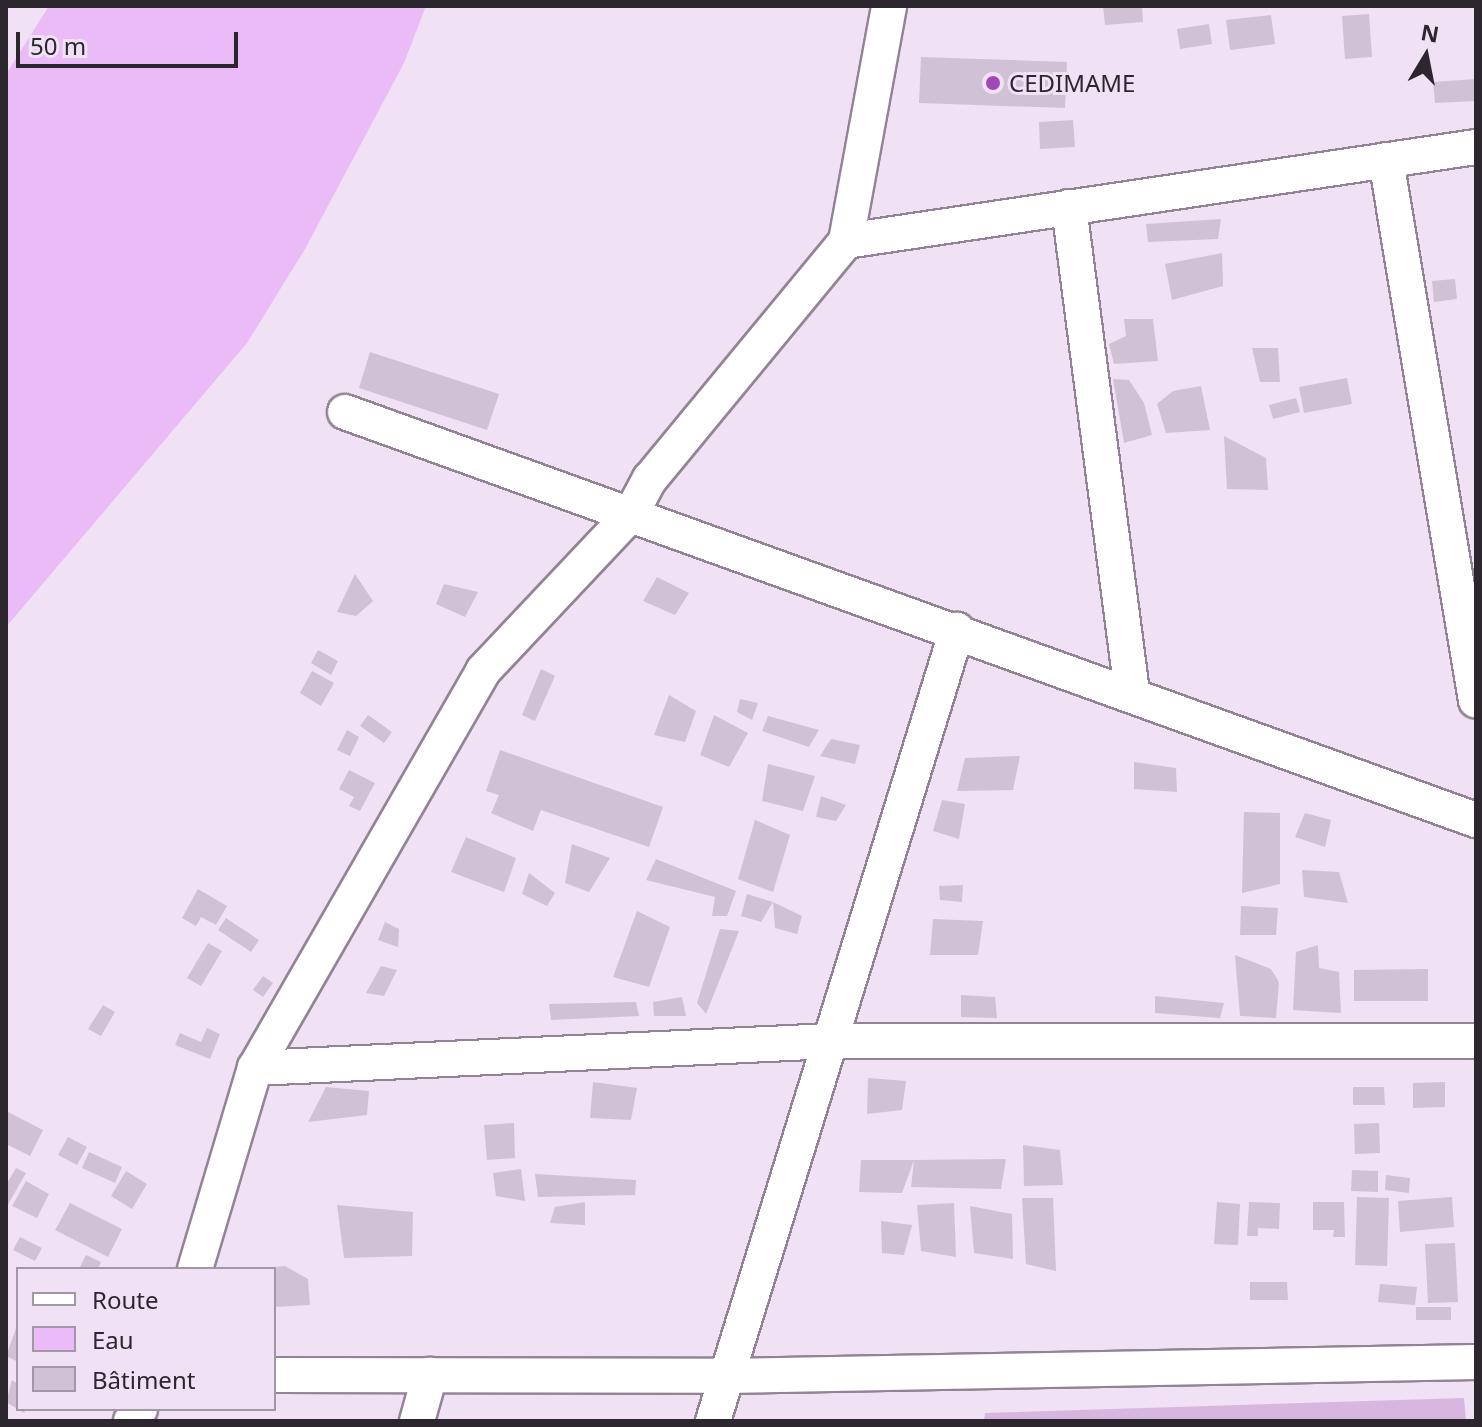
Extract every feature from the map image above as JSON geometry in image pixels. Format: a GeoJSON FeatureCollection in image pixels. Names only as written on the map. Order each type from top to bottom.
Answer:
{"type":"FeatureCollection","features":[{"type":"Feature","properties":{"kind":"street"},"geometry":{"type":"LineString","coordinates":[[196,1267],[255,1068],[483,671],[631,514],[650,479],[846,241],[889,6]]}},
{"type":"Feature","properties":{"kind":"street"},"geometry":{"type":"LineString","coordinates":[[846,241],[1476,147]]}},
{"type":"Feature","properties":{"kind":"street"},"geometry":{"type":"LineString","coordinates":[[1386,160],[1476,701]]}},
{"type":"Feature","properties":{"kind":"street"},"geometry":{"type":"LineString","coordinates":[[1069,207],[1132,693]]}},
{"type":"Feature","properties":{"kind":"street"},"geometry":{"type":"LineString","coordinates":[[345,412],[1132,693],[1476,820]]}},
{"type":"Feature","properties":{"kind":"street"},"geometry":{"type":"LineString","coordinates":[[713,1421],[957,630]]}},
{"type":"Feature","properties":{"kind":"street"},"geometry":{"type":"LineString","coordinates":[[255,1068],[832,1041],[1476,1041]]}},
{"type":"Feature","properties":{"kind":"street"},"geometry":{"type":"LineString","coordinates":[[276,1375],[726,1376],[1476,1362]]}},
{"type":"Feature","properties":{"kind":"street"},"geometry":{"type":"LineString","coordinates":[[417,1421],[430,1375]]}},
{"type":"Feature","properties":{"kind":"shaded area"},"geometry":{"type":"Polygon","coordinates":[[[1464,1398],[1466,1421],[984,1421],[985,1413],[1464,1398]]]}},
{"type":"Feature","properties":{"kind":"water"},"geometry":{"type":"Polygon","coordinates":[[[49,6],[426,6],[404,63],[305,249],[247,343],[6,627],[6,74],[49,6]]]}},
{"type":"Feature","properties":{"kind":"building"},"geometry":{"type":"Polygon","coordinates":[[[1103,6],[1142,6],[1143,22],[1105,25],[1103,6]]]}},
{"type":"Feature","properties":{"kind":"building"},"geometry":{"type":"Polygon","coordinates":[[[1369,14],[1372,57],[1345,59],[1342,16],[1369,14]]]}},
{"type":"Feature","properties":{"kind":"building"},"geometry":{"type":"Polygon","coordinates":[[[1271,15],[1275,44],[1230,50],[1226,20],[1271,15]]]}},
{"type":"Feature","properties":{"kind":"building"},"geometry":{"type":"Polygon","coordinates":[[[1209,24],[1212,44],[1180,49],[1177,29],[1209,24]]]}},
{"type":"Feature","properties":{"kind":"building","name":"CEDIMAME"},"geometry":{"type":"Polygon","coordinates":[[[921,57],[1067,62],[1065,108],[919,103],[921,57]]]}},
{"type":"Feature","properties":{"kind":"building"},"geometry":{"type":"Polygon","coordinates":[[[1476,79],[1476,101],[1435,103],[1433,82],[1476,79]]]}},
{"type":"Feature","properties":{"kind":"building"},"geometry":{"type":"Polygon","coordinates":[[[1073,120],[1075,147],[1040,149],[1039,122],[1073,120]]]}},
{"type":"Feature","properties":{"kind":"building"},"geometry":{"type":"Polygon","coordinates":[[[1221,219],[1218,239],[1148,242],[1146,224],[1221,219]]]}},
{"type":"Feature","properties":{"kind":"building"},"geometry":{"type":"Polygon","coordinates":[[[1222,253],[1223,286],[1172,300],[1165,264],[1222,253]]]}},
{"type":"Feature","properties":{"kind":"building"},"geometry":{"type":"Polygon","coordinates":[[[1455,279],[1457,299],[1434,302],[1432,281],[1455,279]]]}},
{"type":"Feature","properties":{"kind":"building"},"geometry":{"type":"Polygon","coordinates":[[[1124,319],[1153,319],[1158,361],[1114,364],[1109,344],[1126,336],[1124,319]]]}},
{"type":"Feature","properties":{"kind":"building"},"geometry":{"type":"Polygon","coordinates":[[[1252,348],[1278,348],[1280,382],[1260,382],[1252,348]]]}},
{"type":"Feature","properties":{"kind":"building"},"geometry":{"type":"Polygon","coordinates":[[[370,352],[499,394],[487,430],[359,388],[370,352]]]}},
{"type":"Feature","properties":{"kind":"building"},"geometry":{"type":"Polygon","coordinates":[[[1347,378],[1352,404],[1304,413],[1299,387],[1347,378]]]}},
{"type":"Feature","properties":{"kind":"building"},"geometry":{"type":"Polygon","coordinates":[[[1113,379],[1129,380],[1144,403],[1152,435],[1124,443],[1113,379]]]}},
{"type":"Feature","properties":{"kind":"building"},"geometry":{"type":"Polygon","coordinates":[[[1201,386],[1210,430],[1166,433],[1157,404],[1173,391],[1201,386]]]}},
{"type":"Feature","properties":{"kind":"building"},"geometry":{"type":"Polygon","coordinates":[[[1296,398],[1300,412],[1273,419],[1269,405],[1296,398]]]}},
{"type":"Feature","properties":{"kind":"building"},"geometry":{"type":"Polygon","coordinates":[[[1224,436],[1266,458],[1268,490],[1227,489],[1224,436]]]}},
{"type":"Feature","properties":{"kind":"building"},"geometry":{"type":"Polygon","coordinates":[[[355,574],[373,601],[356,616],[337,612],[355,574]]]}},
{"type":"Feature","properties":{"kind":"building"},"geometry":{"type":"Polygon","coordinates":[[[657,577],[689,593],[675,615],[643,601],[657,577]]]}},
{"type":"Feature","properties":{"kind":"building"},"geometry":{"type":"Polygon","coordinates":[[[444,584],[478,592],[465,617],[436,604],[444,584]]]}},
{"type":"Feature","properties":{"kind":"building"},"geometry":{"type":"Polygon","coordinates":[[[318,650],[338,661],[331,675],[311,663],[318,650]]]}},
{"type":"Feature","properties":{"kind":"building"},"geometry":{"type":"Polygon","coordinates":[[[541,669],[555,676],[535,721],[522,715],[541,669]]]}},
{"type":"Feature","properties":{"kind":"building"},"geometry":{"type":"Polygon","coordinates":[[[312,671],[334,683],[321,706],[300,693],[312,671]]]}},
{"type":"Feature","properties":{"kind":"building"},"geometry":{"type":"Polygon","coordinates":[[[669,695],[696,711],[685,742],[654,735],[669,695]]]}},
{"type":"Feature","properties":{"kind":"building"},"geometry":{"type":"Polygon","coordinates":[[[740,699],[758,703],[752,720],[737,712],[740,699]]]}},
{"type":"Feature","properties":{"kind":"building"},"geometry":{"type":"Polygon","coordinates":[[[368,715],[392,732],[384,743],[360,726],[368,715]]]}},
{"type":"Feature","properties":{"kind":"building"},"geometry":{"type":"Polygon","coordinates":[[[714,715],[748,733],[729,767],[700,755],[714,715]]]}},
{"type":"Feature","properties":{"kind":"building"},"geometry":{"type":"Polygon","coordinates":[[[768,716],[819,730],[809,747],[762,731],[768,716]]]}},
{"type":"Feature","properties":{"kind":"building"},"geometry":{"type":"Polygon","coordinates":[[[347,730],[359,737],[350,756],[337,750],[347,730]]]}},
{"type":"Feature","properties":{"kind":"building"},"geometry":{"type":"Polygon","coordinates":[[[831,739],[860,745],[855,764],[820,756],[831,739]]]}},
{"type":"Feature","properties":{"kind":"building"},"geometry":{"type":"Polygon","coordinates":[[[500,750],[663,807],[649,847],[541,810],[533,831],[491,813],[499,795],[486,791],[500,750]]]}},
{"type":"Feature","properties":{"kind":"building"},"geometry":{"type":"Polygon","coordinates":[[[1020,756],[1013,790],[957,791],[965,758],[1020,756]]]}},
{"type":"Feature","properties":{"kind":"building"},"geometry":{"type":"Polygon","coordinates":[[[1134,762],[1176,768],[1177,792],[1134,789],[1134,762]]]}},
{"type":"Feature","properties":{"kind":"building"},"geometry":{"type":"Polygon","coordinates":[[[768,764],[815,776],[803,811],[762,801],[768,764]]]}},
{"type":"Feature","properties":{"kind":"building"},"geometry":{"type":"Polygon","coordinates":[[[349,770],[375,783],[360,811],[349,806],[354,797],[339,789],[349,770]]]}},
{"type":"Feature","properties":{"kind":"building"},"geometry":{"type":"Polygon","coordinates":[[[821,796],[846,805],[836,821],[816,817],[821,796]]]}},
{"type":"Feature","properties":{"kind":"building"},"geometry":{"type":"Polygon","coordinates":[[[942,800],[965,804],[959,839],[933,831],[942,800]]]}},
{"type":"Feature","properties":{"kind":"building"},"geometry":{"type":"Polygon","coordinates":[[[1244,812],[1280,813],[1280,884],[1242,893],[1244,812]]]}},
{"type":"Feature","properties":{"kind":"building"},"geometry":{"type":"Polygon","coordinates":[[[1305,813],[1331,820],[1325,847],[1295,837],[1305,813]]]}},
{"type":"Feature","properties":{"kind":"building"},"geometry":{"type":"Polygon","coordinates":[[[755,820],[790,835],[773,892],[738,879],[755,820]]]}},
{"type":"Feature","properties":{"kind":"building"},"geometry":{"type":"Polygon","coordinates":[[[466,837],[516,858],[504,892],[451,872],[466,837]]]}},
{"type":"Feature","properties":{"kind":"building"},"geometry":{"type":"Polygon","coordinates":[[[572,844],[610,858],[589,892],[565,883],[572,844]]]}},
{"type":"Feature","properties":{"kind":"building"},"geometry":{"type":"Polygon","coordinates":[[[656,859],[736,891],[727,916],[712,916],[715,897],[646,880],[656,859]]]}},
{"type":"Feature","properties":{"kind":"building"},"geometry":{"type":"Polygon","coordinates":[[[1302,870],[1339,872],[1348,903],[1304,897],[1302,870]]]}},
{"type":"Feature","properties":{"kind":"building"},"geometry":{"type":"Polygon","coordinates":[[[529,873],[555,893],[547,906],[522,894],[529,873]]]}},
{"type":"Feature","properties":{"kind":"building"},"geometry":{"type":"Polygon","coordinates":[[[963,885],[962,902],[940,900],[939,886],[963,885]]]}},
{"type":"Feature","properties":{"kind":"building"},"geometry":{"type":"Polygon","coordinates":[[[198,889],[227,906],[216,925],[201,917],[196,926],[182,918],[198,889]]]}},
{"type":"Feature","properties":{"kind":"building"},"geometry":{"type":"Polygon","coordinates":[[[747,894],[773,902],[761,922],[741,916],[747,894]]]}},
{"type":"Feature","properties":{"kind":"building"},"geometry":{"type":"Polygon","coordinates":[[[773,902],[802,916],[797,934],[775,928],[773,902]]]}},
{"type":"Feature","properties":{"kind":"building"},"geometry":{"type":"Polygon","coordinates":[[[1241,906],[1278,908],[1276,935],[1240,935],[1241,906]]]}},
{"type":"Feature","properties":{"kind":"building"},"geometry":{"type":"Polygon","coordinates":[[[637,911],[670,927],[649,987],[613,977],[637,911]]]}},
{"type":"Feature","properties":{"kind":"building"},"geometry":{"type":"Polygon","coordinates":[[[226,918],[259,940],[251,952],[218,930],[226,918]]]}},
{"type":"Feature","properties":{"kind":"building"},"geometry":{"type":"Polygon","coordinates":[[[933,919],[983,921],[978,955],[930,955],[933,919]]]}},
{"type":"Feature","properties":{"kind":"building"},"geometry":{"type":"Polygon","coordinates":[[[385,922],[399,929],[398,947],[378,940],[385,922]]]}},
{"type":"Feature","properties":{"kind":"building"},"geometry":{"type":"Polygon","coordinates":[[[720,929],[739,931],[706,1014],[697,1003],[720,929]]]}},
{"type":"Feature","properties":{"kind":"building"},"geometry":{"type":"Polygon","coordinates":[[[208,943],[222,951],[201,986],[187,978],[208,943]]]}},
{"type":"Feature","properties":{"kind":"building"},"geometry":{"type":"Polygon","coordinates":[[[1318,945],[1319,968],[1339,972],[1341,1013],[1293,1010],[1296,952],[1318,945]]]}},
{"type":"Feature","properties":{"kind":"building"},"geometry":{"type":"Polygon","coordinates":[[[1235,955],[1271,969],[1279,982],[1276,1018],[1240,1016],[1235,955]]]}},
{"type":"Feature","properties":{"kind":"building"},"geometry":{"type":"Polygon","coordinates":[[[381,966],[397,970],[384,996],[366,993],[381,966]]]}},
{"type":"Feature","properties":{"kind":"building"},"geometry":{"type":"Polygon","coordinates":[[[1428,969],[1428,1001],[1354,1001],[1354,970],[1428,969]]]}},
{"type":"Feature","properties":{"kind":"building"},"geometry":{"type":"Polygon","coordinates":[[[263,976],[273,983],[263,997],[253,990],[263,976]]]}},
{"type":"Feature","properties":{"kind":"building"},"geometry":{"type":"Polygon","coordinates":[[[961,995],[995,997],[997,1018],[961,1017],[961,995]]]}},
{"type":"Feature","properties":{"kind":"building"},"geometry":{"type":"Polygon","coordinates":[[[1155,996],[1224,1003],[1220,1018],[1155,1013],[1155,996]]]}},
{"type":"Feature","properties":{"kind":"building"},"geometry":{"type":"Polygon","coordinates":[[[682,997],[686,1016],[654,1016],[653,1002],[682,997]]]}},
{"type":"Feature","properties":{"kind":"building"},"geometry":{"type":"Polygon","coordinates":[[[636,1002],[639,1016],[551,1020],[549,1004],[636,1002]]]}},
{"type":"Feature","properties":{"kind":"building"},"geometry":{"type":"Polygon","coordinates":[[[103,1005],[115,1012],[101,1036],[88,1029],[103,1005]]]}},
{"type":"Feature","properties":{"kind":"building"},"geometry":{"type":"Polygon","coordinates":[[[207,1028],[220,1034],[210,1059],[175,1045],[180,1033],[201,1042],[207,1028]]]}},
{"type":"Feature","properties":{"kind":"building"},"geometry":{"type":"Polygon","coordinates":[[[868,1078],[906,1081],[902,1110],[867,1114],[868,1078]]]}},
{"type":"Feature","properties":{"kind":"building"},"geometry":{"type":"Polygon","coordinates":[[[593,1082],[637,1088],[631,1120],[590,1118],[593,1082]]]}},
{"type":"Feature","properties":{"kind":"building"},"geometry":{"type":"Polygon","coordinates":[[[1445,1082],[1445,1107],[1413,1108],[1413,1083],[1445,1082]]]}},
{"type":"Feature","properties":{"kind":"building"},"geometry":{"type":"Polygon","coordinates":[[[326,1087],[369,1091],[367,1115],[308,1122],[326,1087]]]}},
{"type":"Feature","properties":{"kind":"building"},"geometry":{"type":"Polygon","coordinates":[[[1353,1087],[1384,1087],[1385,1105],[1353,1105],[1353,1087]]]}},
{"type":"Feature","properties":{"kind":"building"},"geometry":{"type":"Polygon","coordinates":[[[6,1111],[43,1130],[30,1156],[6,1144],[6,1111]]]}},
{"type":"Feature","properties":{"kind":"building"},"geometry":{"type":"Polygon","coordinates":[[[514,1123],[515,1158],[487,1160],[484,1125],[514,1123]]]}},
{"type":"Feature","properties":{"kind":"building"},"geometry":{"type":"Polygon","coordinates":[[[1379,1123],[1380,1153],[1355,1154],[1354,1124],[1379,1123]]]}},
{"type":"Feature","properties":{"kind":"building"},"geometry":{"type":"Polygon","coordinates":[[[68,1137],[87,1147],[77,1165],[58,1155],[68,1137]]]}},
{"type":"Feature","properties":{"kind":"building"},"geometry":{"type":"Polygon","coordinates":[[[1023,1145],[1060,1150],[1063,1185],[1024,1186],[1023,1145]]]}},
{"type":"Feature","properties":{"kind":"building"},"geometry":{"type":"Polygon","coordinates":[[[89,1152],[122,1167],[115,1183],[82,1168],[89,1152]]]}},
{"type":"Feature","properties":{"kind":"building"},"geometry":{"type":"Polygon","coordinates":[[[1006,1159],[1001,1189],[911,1187],[914,1160],[1006,1159]]]}},
{"type":"Feature","properties":{"kind":"building"},"geometry":{"type":"Polygon","coordinates":[[[861,1160],[914,1160],[902,1193],[859,1192],[861,1160]]]}},
{"type":"Feature","properties":{"kind":"building"},"geometry":{"type":"Polygon","coordinates":[[[16,1168],[26,1173],[6,1208],[6,1185],[16,1168]]]}},
{"type":"Feature","properties":{"kind":"building"},"geometry":{"type":"Polygon","coordinates":[[[521,1169],[525,1201],[496,1196],[493,1173],[521,1169]]]}},
{"type":"Feature","properties":{"kind":"building"},"geometry":{"type":"Polygon","coordinates":[[[1352,1170],[1378,1171],[1378,1192],[1351,1191],[1352,1170]]]}},
{"type":"Feature","properties":{"kind":"building"},"geometry":{"type":"Polygon","coordinates":[[[126,1171],[147,1184],[132,1209],[111,1196],[126,1171]]]}},
{"type":"Feature","properties":{"kind":"building"},"geometry":{"type":"Polygon","coordinates":[[[535,1174],[636,1180],[635,1195],[538,1197],[535,1174]]]}},
{"type":"Feature","properties":{"kind":"building"},"geometry":{"type":"Polygon","coordinates":[[[1386,1175],[1410,1178],[1409,1193],[1385,1190],[1386,1175]]]}},
{"type":"Feature","properties":{"kind":"building"},"geometry":{"type":"Polygon","coordinates":[[[26,1181],[49,1194],[37,1218],[12,1206],[26,1181]]]}},
{"type":"Feature","properties":{"kind":"building"},"geometry":{"type":"Polygon","coordinates":[[[1357,1197],[1389,1198],[1387,1266],[1355,1265],[1357,1197]]]}},
{"type":"Feature","properties":{"kind":"building"},"geometry":{"type":"Polygon","coordinates":[[[1452,1197],[1454,1227],[1400,1232],[1398,1201],[1452,1197]]]}},
{"type":"Feature","properties":{"kind":"building"},"geometry":{"type":"Polygon","coordinates":[[[1022,1198],[1053,1198],[1056,1271],[1026,1264],[1022,1198]]]}},
{"type":"Feature","properties":{"kind":"building"},"geometry":{"type":"Polygon","coordinates":[[[585,1202],[585,1225],[550,1223],[555,1207],[585,1202]]]}},
{"type":"Feature","properties":{"kind":"building"},"geometry":{"type":"Polygon","coordinates":[[[1217,1202],[1240,1204],[1238,1245],[1214,1244],[1217,1202]]]}},
{"type":"Feature","properties":{"kind":"building"},"geometry":{"type":"Polygon","coordinates":[[[1249,1202],[1280,1203],[1279,1229],[1258,1228],[1258,1236],[1247,1236],[1249,1202]]]}},
{"type":"Feature","properties":{"kind":"building"},"geometry":{"type":"Polygon","coordinates":[[[1313,1202],[1344,1202],[1345,1237],[1333,1237],[1334,1230],[1313,1230],[1313,1202]]]}},
{"type":"Feature","properties":{"kind":"building"},"geometry":{"type":"Polygon","coordinates":[[[70,1203],[122,1229],[108,1257],[55,1230],[70,1203]]]}},
{"type":"Feature","properties":{"kind":"building"},"geometry":{"type":"Polygon","coordinates":[[[954,1203],[956,1257],[921,1251],[917,1205],[954,1203]]]}},
{"type":"Feature","properties":{"kind":"building"},"geometry":{"type":"Polygon","coordinates":[[[337,1205],[413,1212],[412,1256],[344,1258],[337,1205]]]}},
{"type":"Feature","properties":{"kind":"building"},"geometry":{"type":"Polygon","coordinates":[[[970,1206],[1012,1214],[1013,1259],[974,1253],[970,1206]]]}},
{"type":"Feature","properties":{"kind":"building"},"geometry":{"type":"Polygon","coordinates":[[[881,1221],[912,1225],[904,1255],[882,1253],[881,1221]]]}},
{"type":"Feature","properties":{"kind":"building"},"geometry":{"type":"Polygon","coordinates":[[[20,1237],[42,1248],[35,1261],[13,1250],[20,1237]]]}},
{"type":"Feature","properties":{"kind":"building"},"geometry":{"type":"Polygon","coordinates":[[[1455,1243],[1458,1302],[1428,1303],[1425,1244],[1455,1243]]]}},
{"type":"Feature","properties":{"kind":"building"},"geometry":{"type":"Polygon","coordinates":[[[86,1255],[101,1262],[99,1267],[80,1267],[86,1255]]]}},
{"type":"Feature","properties":{"kind":"building"},"geometry":{"type":"Polygon","coordinates":[[[285,1266],[308,1279],[310,1305],[276,1307],[274,1267],[285,1266]]]}},
{"type":"Feature","properties":{"kind":"building"},"geometry":{"type":"Polygon","coordinates":[[[1250,1282],[1287,1282],[1288,1300],[1250,1300],[1250,1282]]]}},
{"type":"Feature","properties":{"kind":"building"},"geometry":{"type":"Polygon","coordinates":[[[1380,1284],[1417,1287],[1415,1305],[1378,1302],[1380,1284]]]}},
{"type":"Feature","properties":{"kind":"building"},"geometry":{"type":"Polygon","coordinates":[[[1416,1307],[1451,1307],[1451,1320],[1416,1320],[1416,1307]]]}},
{"type":"Feature","properties":{"kind":"building"},"geometry":{"type":"Polygon","coordinates":[[[16,1328],[16,1361],[6,1356],[16,1328]]]}},
{"type":"Feature","properties":{"kind":"building"},"geometry":{"type":"Polygon","coordinates":[[[12,1380],[16,1383],[16,1408],[6,1402],[12,1380]]]}},
{"type":"Feature","properties":{"kind":"place","name":"CEDIMAME"},"geometry":{"type":"Point","coordinates":[993,83]}}]}
